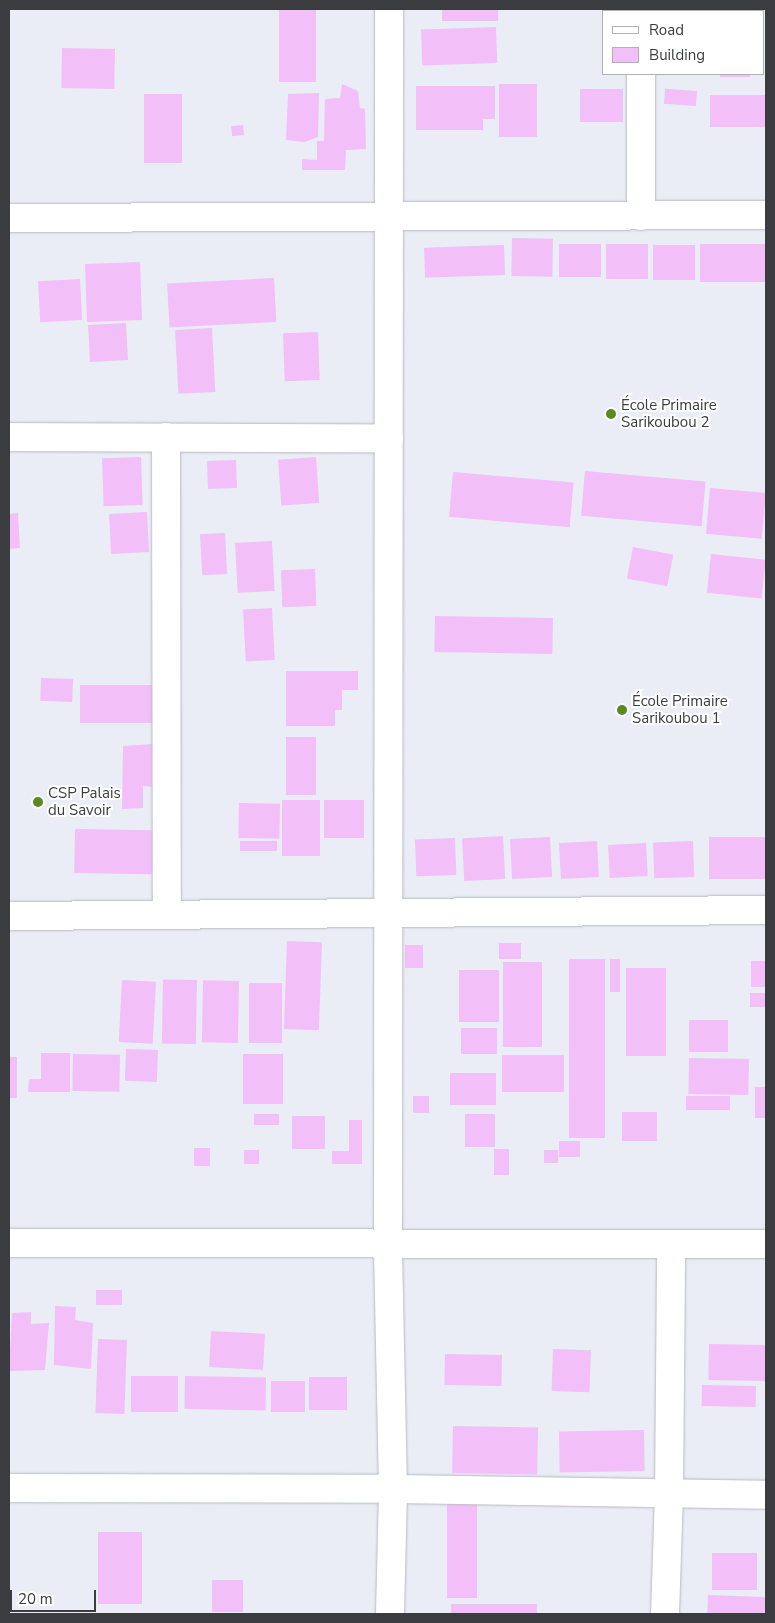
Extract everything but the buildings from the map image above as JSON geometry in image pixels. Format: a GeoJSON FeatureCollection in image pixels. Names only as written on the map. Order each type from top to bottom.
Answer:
{"type":"FeatureCollection","features":[{"type":"Feature","properties":{"kind":"street"},"geometry":{"type":"LineString","coordinates":[[388,9],[388,1244],[393,1489],[390,1614]]}},
{"type":"Feature","properties":{"kind":"street"},"geometry":{"type":"LineString","coordinates":[[641,75],[641,216]]}},
{"type":"Feature","properties":{"kind":"street"},"geometry":{"type":"LineString","coordinates":[[9,218],[766,215]]}},
{"type":"Feature","properties":{"kind":"street"},"geometry":{"type":"LineString","coordinates":[[9,437],[388,438]]}},
{"type":"Feature","properties":{"kind":"street"},"geometry":{"type":"LineString","coordinates":[[166,437],[167,914]]}},
{"type":"Feature","properties":{"kind":"street"},"geometry":{"type":"LineString","coordinates":[[9,916],[766,910]]}},
{"type":"Feature","properties":{"kind":"street"},"geometry":{"type":"LineString","coordinates":[[9,1243],[766,1244]]}},
{"type":"Feature","properties":{"kind":"street"},"geometry":{"type":"LineString","coordinates":[[665,1614],[669,1493],[671,1244]]}},
{"type":"Feature","properties":{"kind":"street"},"geometry":{"type":"LineString","coordinates":[[9,1488],[393,1489],[766,1495]]}},
{"type":"Feature","properties":{"kind":"place","name":"École Primaire Sarikoubou 2"},"geometry":{"type":"Point","coordinates":[611,414]}},
{"type":"Feature","properties":{"kind":"place","name":"École Primaire Sarikoubou 1"},"geometry":{"type":"Point","coordinates":[622,710]}},
{"type":"Feature","properties":{"kind":"place","name":"CSP Palais du Savoir"},"geometry":{"type":"Point","coordinates":[38,802]}}]}
